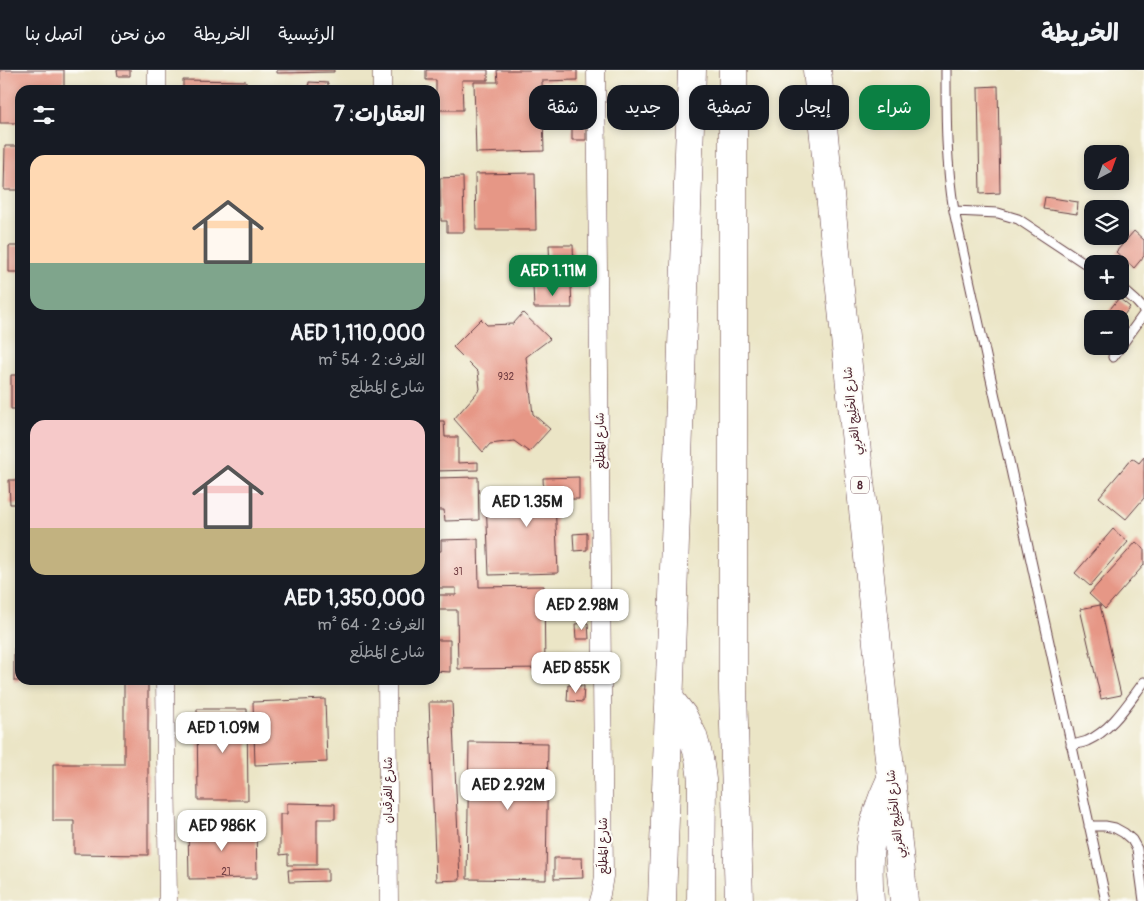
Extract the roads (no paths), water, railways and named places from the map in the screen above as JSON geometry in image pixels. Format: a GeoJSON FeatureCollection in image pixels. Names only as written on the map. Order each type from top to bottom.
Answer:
{"type":"FeatureCollection","features":[{"type":"Feature","properties":{"kind":"highway"},"geometry":{"type":"LineString","coordinates":[[662,901],[692,70]]}},
{"type":"Feature","properties":{"kind":"highway"},"geometry":{"type":"LineString","coordinates":[[733,70],[734,690],[738,901]]}},
{"type":"Feature","properties":{"kind":"highway","name":"شارع الخَلِيج العَربِي"},"geometry":{"type":"LineString","coordinates":[[817,70],[904,901]]}},
{"type":"Feature","properties":{"kind":"highway"},"geometry":{"type":"LineString","coordinates":[[669,698],[683,716],[693,736],[699,758],[702,780],[701,901]]}},
{"type":"Feature","properties":{"kind":"highway"},"geometry":{"type":"LineString","coordinates":[[870,901],[868,879],[870,837],[882,797],[891,778]]}},
{"type":"Feature","properties":{"kind":"street"},"geometry":{"type":"LineString","coordinates":[[156,70],[157,85]]}},
{"type":"Feature","properties":{"kind":"street"},"geometry":{"type":"LineString","coordinates":[[382,70],[382,85]]}},
{"type":"Feature","properties":{"kind":"street","name":"شارع المَطلَع"},"geometry":{"type":"LineString","coordinates":[[596,70],[604,876],[599,901]]}},
{"type":"Feature","properties":{"kind":"street"},"geometry":{"type":"LineString","coordinates":[[165,685],[168,901]]}},
{"type":"Feature","properties":{"kind":"street","name":"شارع الفَرقَدان"},"geometry":{"type":"LineString","coordinates":[[387,685],[389,901]]}},
{"type":"Feature","properties":{"kind":"lane"},"geometry":{"type":"LineString","coordinates":[[946,70],[947,159],[954,211],[1106,901]]}},
{"type":"Feature","properties":{"kind":"lane"},"geometry":{"type":"LineString","coordinates":[[954,211],[998,213],[1018,219],[1084,263]]}},
{"type":"Feature","properties":{"kind":"lane"},"geometry":{"type":"LineString","coordinates":[[1129,295],[1144,310]]}},
{"type":"Feature","properties":{"kind":"lane"},"geometry":{"type":"LineString","coordinates":[[1113,357],[1144,314]]}},
{"type":"Feature","properties":{"kind":"lane"},"geometry":{"type":"LineString","coordinates":[[1071,745],[1086,742],[1111,725],[1144,682]]}},
{"type":"Feature","properties":{"kind":"lane"},"geometry":{"type":"LineString","coordinates":[[1089,826],[1115,828],[1132,840],[1136,849],[1144,901]]}}]}
